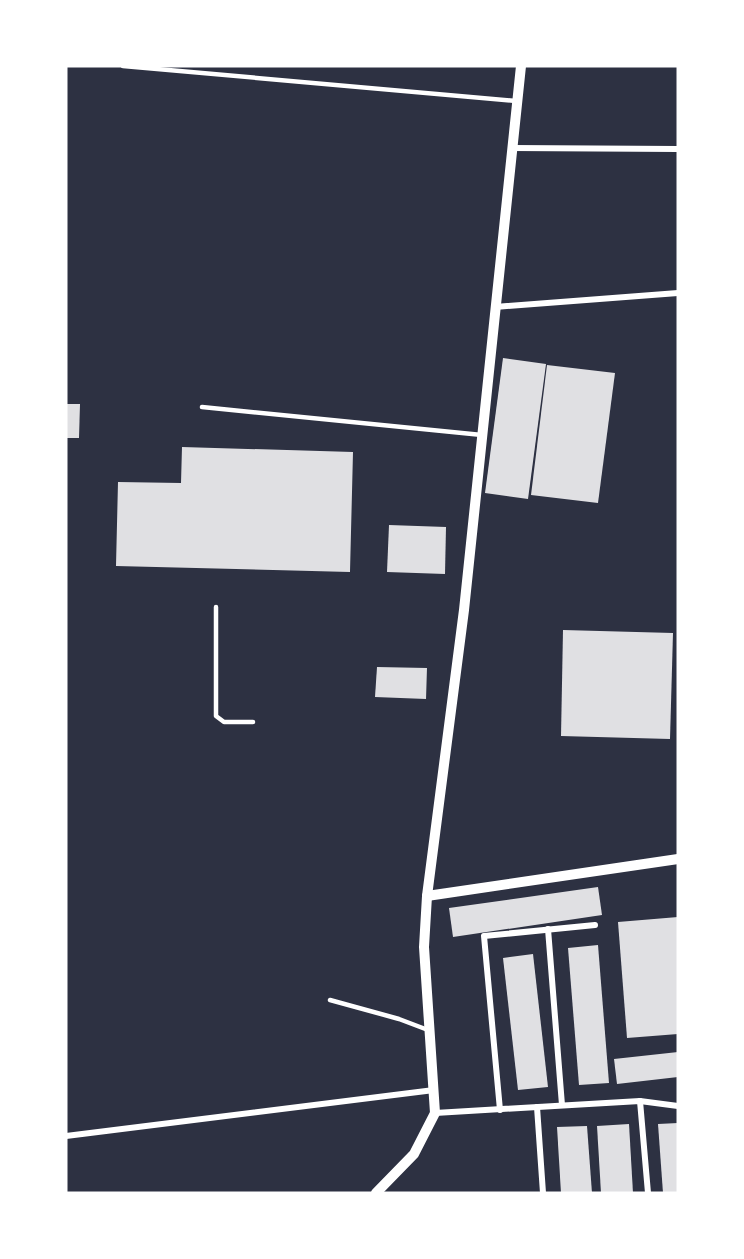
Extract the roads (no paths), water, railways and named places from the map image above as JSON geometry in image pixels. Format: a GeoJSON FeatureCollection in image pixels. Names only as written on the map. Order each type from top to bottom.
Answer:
{"type":"FeatureCollection","features":[{"type":"Feature","properties":{"kind":"street"},"geometry":{"type":"LineString","coordinates":[[376,1193],[414,1154],[435,1113],[424,947],[427,896],[462,622],[521,66]]}},
{"type":"Feature","properties":{"kind":"street"},"geometry":{"type":"LineString","coordinates":[[511,148],[678,149]]}},
{"type":"Feature","properties":{"kind":"street"},"geometry":{"type":"LineString","coordinates":[[495,307],[678,293]]}},
{"type":"Feature","properties":{"kind":"street"},"geometry":{"type":"LineString","coordinates":[[427,896],[678,859]]}},
{"type":"Feature","properties":{"kind":"street"},"geometry":{"type":"LineString","coordinates":[[500,1110],[484,936],[595,925]]}},
{"type":"Feature","properties":{"kind":"street"},"geometry":{"type":"LineString","coordinates":[[548,929],[562,1105]]}},
{"type":"Feature","properties":{"kind":"street"},"geometry":{"type":"LineString","coordinates":[[66,1136],[434,1090]]}},
{"type":"Feature","properties":{"kind":"street"},"geometry":{"type":"LineString","coordinates":[[640,1101],[648,1193]]}},
{"type":"Feature","properties":{"kind":"street"},"geometry":{"type":"LineString","coordinates":[[435,1113],[640,1101],[678,1106]]}},
{"type":"Feature","properties":{"kind":"street"},"geometry":{"type":"LineString","coordinates":[[537,1107],[543,1193]]}},
{"type":"Feature","properties":{"kind":"lane"},"geometry":{"type":"LineString","coordinates":[[123,66],[516,101]]}},
{"type":"Feature","properties":{"kind":"lane"},"geometry":{"type":"LineString","coordinates":[[202,407],[482,435]]}},
{"type":"Feature","properties":{"kind":"lane"},"geometry":{"type":"LineString","coordinates":[[216,607],[216,716],[224,722],[253,722]]}},
{"type":"Feature","properties":{"kind":"lane"},"geometry":{"type":"LineString","coordinates":[[330,1000],[399,1019],[430,1031]]}}]}
